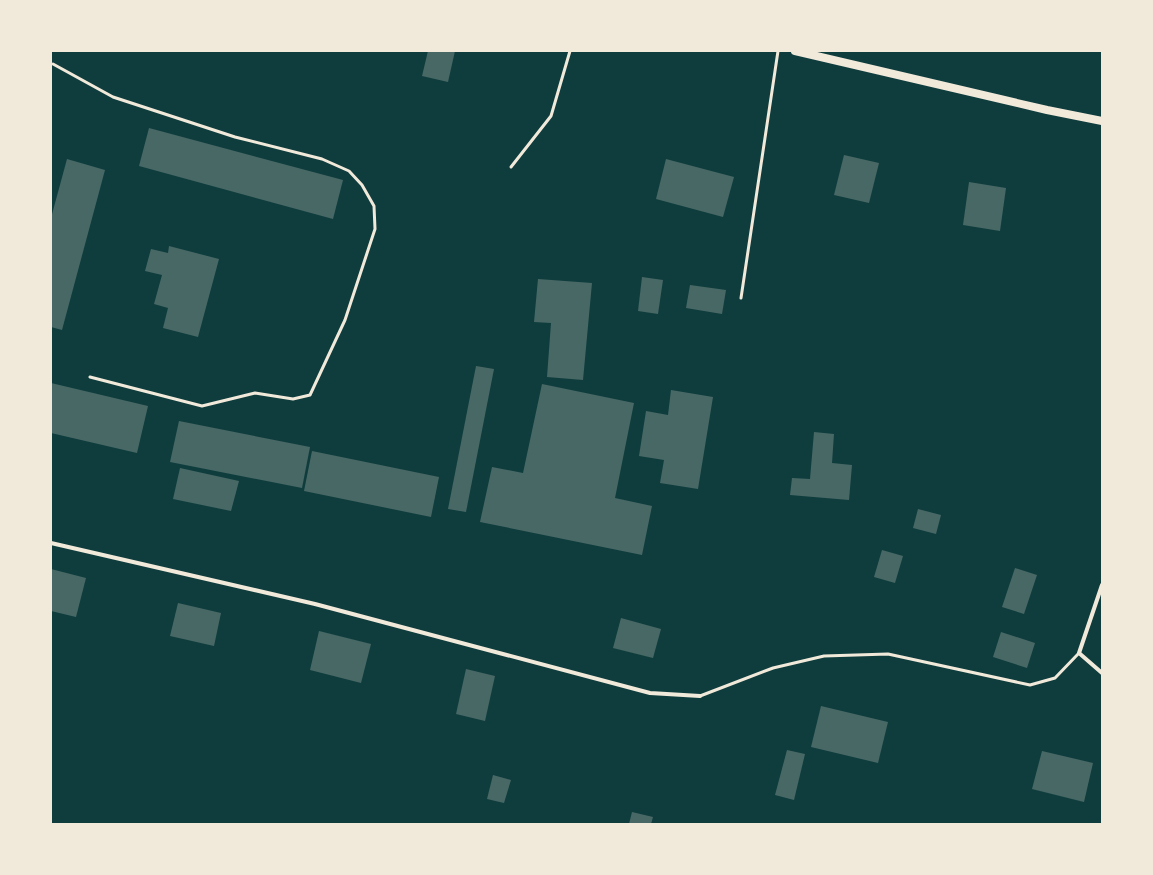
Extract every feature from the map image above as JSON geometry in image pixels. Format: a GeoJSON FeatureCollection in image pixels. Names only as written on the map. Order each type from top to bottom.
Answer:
{"type":"FeatureCollection","features":[{"type":"Feature","properties":{"kind":"main road"},"geometry":{"type":"LineString","coordinates":[[795,51],[1047,110],[1102,121]]}},
{"type":"Feature","properties":{"kind":"street"},"geometry":{"type":"LineString","coordinates":[[51,543],[315,604],[650,694],[700,696]]}},
{"type":"Feature","properties":{"kind":"street"},"geometry":{"type":"LineString","coordinates":[[1102,585],[1079,654],[1102,673]]}},
{"type":"Feature","properties":{"kind":"lane"},"geometry":{"type":"LineString","coordinates":[[511,167],[551,116],[570,51]]}},
{"type":"Feature","properties":{"kind":"lane"},"geometry":{"type":"LineString","coordinates":[[740,298],[778,51]]}},
{"type":"Feature","properties":{"kind":"lane"},"geometry":{"type":"LineString","coordinates":[[53,64],[113,97],[235,137],[322,159],[349,171],[362,185],[374,206],[375,229],[346,320],[310,395],[292,400],[255,393],[202,406],[90,376]]}},
{"type":"Feature","properties":{"kind":"lane"},"geometry":{"type":"LineString","coordinates":[[700,696],[773,668],[824,656],[888,654],[1030,685],[1055,678],[1079,654]]}},
{"type":"Feature","properties":{"kind":"building"},"geometry":{"type":"Polygon","coordinates":[[[428,51],[455,51],[448,82],[422,76],[428,51]]]}},
{"type":"Feature","properties":{"kind":"building"},"geometry":{"type":"Polygon","coordinates":[[[149,128],[343,180],[333,219],[139,166],[149,128]]]}},
{"type":"Feature","properties":{"kind":"building"},"geometry":{"type":"Polygon","coordinates":[[[844,155],[879,163],[869,203],[834,195],[844,155]]]}},
{"type":"Feature","properties":{"kind":"building"},"geometry":{"type":"Polygon","coordinates":[[[67,159],[105,170],[62,330],[51,327],[51,218],[67,159]]]}},
{"type":"Feature","properties":{"kind":"building"},"geometry":{"type":"Polygon","coordinates":[[[666,159],[734,177],[723,217],[656,199],[666,159]]]}},
{"type":"Feature","properties":{"kind":"building"},"geometry":{"type":"Polygon","coordinates":[[[969,182],[1006,188],[1000,231],[963,225],[969,182]]]}},
{"type":"Feature","properties":{"kind":"building"},"geometry":{"type":"Polygon","coordinates":[[[169,246],[219,259],[198,337],[163,328],[168,308],[154,304],[162,275],[145,271],[151,249],[168,253],[169,246]]]}},
{"type":"Feature","properties":{"kind":"building"},"geometry":{"type":"Polygon","coordinates":[[[642,277],[663,280],[658,314],[638,311],[642,277]]]}},
{"type":"Feature","properties":{"kind":"building"},"geometry":{"type":"Polygon","coordinates":[[[538,279],[592,283],[583,380],[547,377],[551,323],[534,322],[538,279]]]}},
{"type":"Feature","properties":{"kind":"building"},"geometry":{"type":"Polygon","coordinates":[[[690,285],[726,290],[722,314],[686,308],[690,285]]]}},
{"type":"Feature","properties":{"kind":"building"},"geometry":{"type":"Polygon","coordinates":[[[476,366],[494,369],[466,512],[448,509],[476,366]]]}},
{"type":"Feature","properties":{"kind":"building"},"geometry":{"type":"Polygon","coordinates":[[[51,383],[148,406],[137,453],[51,433],[51,383]]]}},
{"type":"Feature","properties":{"kind":"building"},"geometry":{"type":"Polygon","coordinates":[[[542,384],[634,403],[615,498],[652,506],[642,555],[480,522],[492,467],[523,473],[542,384]]]}},
{"type":"Feature","properties":{"kind":"building"},"geometry":{"type":"Polygon","coordinates":[[[671,390],[713,397],[698,489],[660,483],[664,460],[639,456],[646,411],[668,415],[671,390]]]}},
{"type":"Feature","properties":{"kind":"building"},"geometry":{"type":"Polygon","coordinates":[[[179,421],[310,447],[302,488],[170,462],[179,421]]]}},
{"type":"Feature","properties":{"kind":"building"},"geometry":{"type":"Polygon","coordinates":[[[814,432],[834,434],[832,463],[852,465],[849,500],[790,495],[792,478],[810,479],[814,432]]]}},
{"type":"Feature","properties":{"kind":"building"},"geometry":{"type":"Polygon","coordinates":[[[312,451],[439,477],[431,517],[304,491],[312,451]]]}},
{"type":"Feature","properties":{"kind":"building"},"geometry":{"type":"Polygon","coordinates":[[[180,468],[239,481],[231,511],[173,499],[180,468]]]}},
{"type":"Feature","properties":{"kind":"building"},"geometry":{"type":"Polygon","coordinates":[[[918,509],[941,515],[936,534],[913,528],[918,509]]]}},
{"type":"Feature","properties":{"kind":"building"},"geometry":{"type":"Polygon","coordinates":[[[882,550],[903,556],[895,583],[874,577],[882,550]]]}},
{"type":"Feature","properties":{"kind":"building"},"geometry":{"type":"Polygon","coordinates":[[[1015,568],[1037,575],[1024,614],[1002,607],[1015,568]]]}},
{"type":"Feature","properties":{"kind":"building"},"geometry":{"type":"Polygon","coordinates":[[[51,569],[86,578],[76,617],[51,611],[51,569]]]}},
{"type":"Feature","properties":{"kind":"building"},"geometry":{"type":"Polygon","coordinates":[[[178,603],[221,613],[214,646],[170,636],[178,603]]]}},
{"type":"Feature","properties":{"kind":"building"},"geometry":{"type":"Polygon","coordinates":[[[621,618],[661,629],[653,658],[613,648],[621,618]]]}},
{"type":"Feature","properties":{"kind":"building"},"geometry":{"type":"Polygon","coordinates":[[[319,631],[371,644],[361,683],[310,670],[319,631]]]}},
{"type":"Feature","properties":{"kind":"building"},"geometry":{"type":"Polygon","coordinates":[[[1001,632],[1035,643],[1027,668],[993,657],[1001,632]]]}},
{"type":"Feature","properties":{"kind":"building"},"geometry":{"type":"Polygon","coordinates":[[[466,669],[495,676],[485,721],[456,714],[466,669]]]}},
{"type":"Feature","properties":{"kind":"building"},"geometry":{"type":"Polygon","coordinates":[[[821,706],[888,722],[878,763],[811,747],[821,706]]]}},
{"type":"Feature","properties":{"kind":"building"},"geometry":{"type":"Polygon","coordinates":[[[787,750],[805,754],[794,800],[775,795],[787,750]]]}},
{"type":"Feature","properties":{"kind":"building"},"geometry":{"type":"Polygon","coordinates":[[[1042,751],[1093,763],[1084,802],[1032,789],[1042,751]]]}},
{"type":"Feature","properties":{"kind":"building"},"geometry":{"type":"Polygon","coordinates":[[[493,775],[511,780],[504,803],[487,799],[493,775]]]}},
{"type":"Feature","properties":{"kind":"building"},"geometry":{"type":"Polygon","coordinates":[[[632,812],[653,817],[651,824],[629,824],[632,812]]]}}]}
